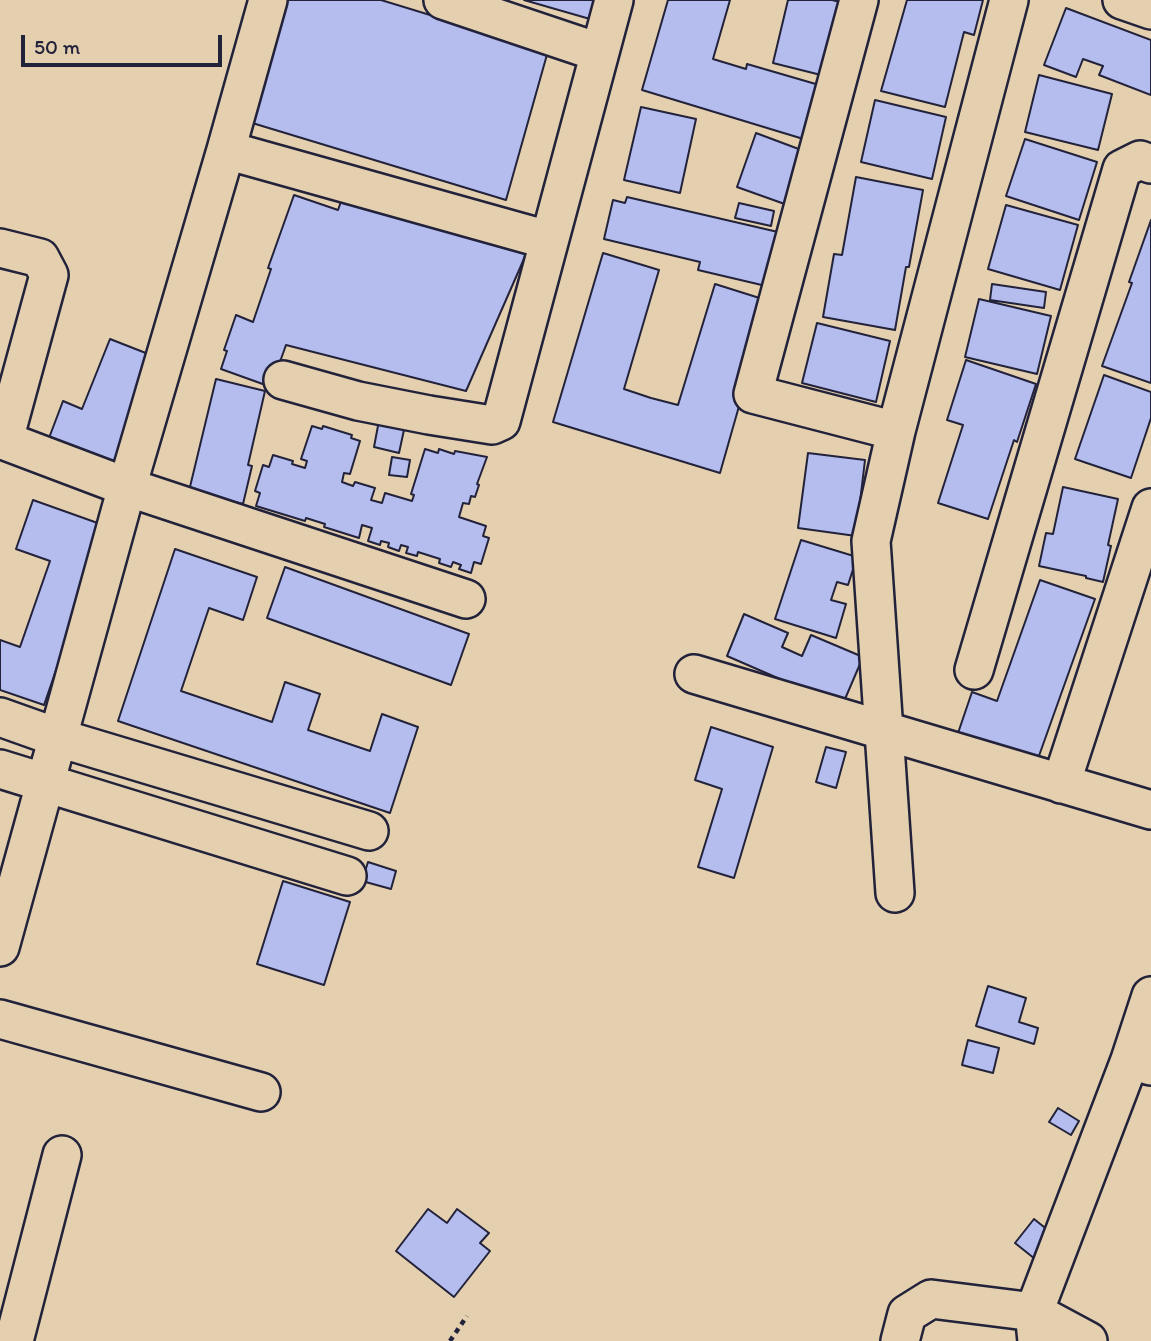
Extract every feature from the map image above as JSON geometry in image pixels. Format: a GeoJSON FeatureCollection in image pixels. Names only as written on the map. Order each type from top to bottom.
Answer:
{"type":"FeatureCollection","features":[{"type":"Feature","properties":{"kind":"street"},"geometry":{"type":"LineString","coordinates":[[0,947],[127,487],[268,0]]}},
{"type":"Feature","properties":{"kind":"street"},"geometry":{"type":"LineString","coordinates":[[443,0],[598,52]]}},
{"type":"Feature","properties":{"kind":"street"},"geometry":{"type":"LineString","coordinates":[[283,380],[358,401],[429,415],[496,424],[503,416],[614,0]]}},
{"type":"Feature","properties":{"kind":"street"},"geometry":{"type":"LineString","coordinates":[[859,0],[753,394],[896,431]]}},
{"type":"Feature","properties":{"kind":"street"},"geometry":{"type":"LineString","coordinates":[[895,893],[871,541],[896,431],[1009,0]]}},
{"type":"Feature","properties":{"kind":"street"},"geometry":{"type":"LineString","coordinates":[[1122,0],[1151,10]]}},
{"type":"Feature","properties":{"kind":"street"},"geometry":{"type":"LineString","coordinates":[[226,150],[548,240]]}},
{"type":"Feature","properties":{"kind":"street"},"geometry":{"type":"LineString","coordinates":[[974,670],[1122,169],[1140,160],[1151,164]]}},
{"type":"Feature","properties":{"kind":"street"},"geometry":{"type":"LineString","coordinates":[[0,248],[40,258],[49,275],[2,440],[127,487],[466,599]]}},
{"type":"Feature","properties":{"kind":"street"},"geometry":{"type":"LineString","coordinates":[[1061,783],[1151,508]]}},
{"type":"Feature","properties":{"kind":"street"},"geometry":{"type":"LineString","coordinates":[[694,674],[1151,810]]}},
{"type":"Feature","properties":{"kind":"street"},"geometry":{"type":"LineString","coordinates":[[0,717],[59,738],[369,831]]}},
{"type":"Feature","properties":{"kind":"street"},"geometry":{"type":"LineString","coordinates":[[0,769],[347,876]]}},
{"type":"Feature","properties":{"kind":"street"},"geometry":{"type":"LineString","coordinates":[[1035,1326],[1140,1063],[1151,996]]}},
{"type":"Feature","properties":{"kind":"street"},"geometry":{"type":"LineString","coordinates":[[0,1019],[261,1092]]}},
{"type":"Feature","properties":{"kind":"street"},"geometry":{"type":"LineString","coordinates":[[14,1341],[62,1155]]}},
{"type":"Feature","properties":{"kind":"street"},"geometry":{"type":"LineString","coordinates":[[900,1341],[907,1314],[932,1299],[1088,1341]]}},
{"type":"Feature","properties":{"kind":"path"},"geometry":{"type":"LineString","coordinates":[[450,1341],[467,1316]]}},
{"type":"Feature","properties":{"kind":"building"},"geometry":{"type":"Polygon","coordinates":[[[287,0],[381,0],[548,51],[506,200],[249,122],[287,0]]]}},
{"type":"Feature","properties":{"kind":"building"},"geometry":{"type":"Polygon","coordinates":[[[524,0],[596,0],[590,19],[524,0]]]}},
{"type":"Feature","properties":{"kind":"building"},"geometry":{"type":"Polygon","coordinates":[[[668,0],[730,0],[713,59],[746,69],[747,64],[826,87],[810,141],[642,90],[668,0]]]}},
{"type":"Feature","properties":{"kind":"building"},"geometry":{"type":"Polygon","coordinates":[[[788,0],[832,0],[848,4],[829,77],[773,63],[788,0]]]}},
{"type":"Feature","properties":{"kind":"building"},"geometry":{"type":"Polygon","coordinates":[[[907,0],[983,0],[974,35],[964,32],[945,107],[881,91],[907,0]]]}},
{"type":"Feature","properties":{"kind":"building"},"geometry":{"type":"Polygon","coordinates":[[[1066,8],[1151,40],[1151,95],[1099,75],[1103,66],[1083,59],[1076,77],[1044,65],[1066,8]]]}},
{"type":"Feature","properties":{"kind":"building"},"geometry":{"type":"Polygon","coordinates":[[[1039,75],[1112,94],[1098,150],[1025,132],[1039,75]]]}},
{"type":"Feature","properties":{"kind":"building"},"geometry":{"type":"Polygon","coordinates":[[[875,100],[946,117],[932,179],[861,162],[875,100]]]}},
{"type":"Feature","properties":{"kind":"building"},"geometry":{"type":"Polygon","coordinates":[[[641,107],[696,119],[680,193],[624,180],[641,107]]]}},
{"type":"Feature","properties":{"kind":"building"},"geometry":{"type":"Polygon","coordinates":[[[756,133],[812,154],[793,207],[737,187],[756,133]]]}},
{"type":"Feature","properties":{"kind":"building"},"geometry":{"type":"Polygon","coordinates":[[[1025,139],[1097,162],[1079,220],[1006,196],[1025,139]]]}},
{"type":"Feature","properties":{"kind":"building"},"geometry":{"type":"Polygon","coordinates":[[[856,177],[923,190],[895,330],[823,317],[834,254],[842,255],[856,177]]]}},
{"type":"Feature","properties":{"kind":"building"},"geometry":{"type":"Polygon","coordinates":[[[294,195],[338,210],[343,196],[527,252],[466,391],[286,345],[271,387],[221,369],[227,351],[224,350],[236,315],[253,322],[271,269],[268,268],[294,195]]]}},
{"type":"Feature","properties":{"kind":"building"},"geometry":{"type":"Polygon","coordinates":[[[627,197],[778,232],[766,286],[698,270],[700,262],[604,239],[613,200],[625,203],[627,197]]]}},
{"type":"Feature","properties":{"kind":"building"},"geometry":{"type":"Polygon","coordinates":[[[739,203],[774,211],[771,226],[735,218],[739,203]]]}},
{"type":"Feature","properties":{"kind":"building"},"geometry":{"type":"Polygon","coordinates":[[[1006,205],[1078,225],[1060,290],[988,269],[1006,205]]]}},
{"type":"Feature","properties":{"kind":"building"},"geometry":{"type":"Polygon","coordinates":[[[1151,220],[1151,383],[1102,366],[1151,220]]]}},
{"type":"Feature","properties":{"kind":"building"},"geometry":{"type":"Polygon","coordinates":[[[603,253],[659,270],[624,389],[651,398],[678,405],[715,284],[769,301],[720,473],[553,422],[603,253]]]}},
{"type":"Feature","properties":{"kind":"building"},"geometry":{"type":"Polygon","coordinates":[[[992,284],[1046,292],[1044,308],[990,300],[992,284]]]}},
{"type":"Feature","properties":{"kind":"building"},"geometry":{"type":"Polygon","coordinates":[[[979,299],[1051,316],[1037,374],[965,357],[979,299]]]}},
{"type":"Feature","properties":{"kind":"building"},"geometry":{"type":"Polygon","coordinates":[[[817,323],[890,341],[876,402],[802,383],[817,323]]]}},
{"type":"Feature","properties":{"kind":"building"},"geometry":{"type":"Polygon","coordinates":[[[110,339],[156,357],[114,463],[49,438],[63,401],[82,409],[110,339]]]}},
{"type":"Feature","properties":{"kind":"building"},"geometry":{"type":"Polygon","coordinates":[[[966,360],[1036,384],[988,519],[938,503],[963,425],[947,420],[966,360]]]}},
{"type":"Feature","properties":{"kind":"building"},"geometry":{"type":"Polygon","coordinates":[[[1104,375],[1151,392],[1151,418],[1131,478],[1075,459],[1104,375]]]}},
{"type":"Feature","properties":{"kind":"building"},"geometry":{"type":"Polygon","coordinates":[[[216,379],[265,391],[248,465],[252,466],[243,504],[189,491],[216,379]]]}},
{"type":"Feature","properties":{"kind":"building"},"geometry":{"type":"Polygon","coordinates":[[[381,410],[407,416],[399,453],[374,447],[381,410]]]}},
{"type":"Feature","properties":{"kind":"building"},"geometry":{"type":"Polygon","coordinates":[[[312,426],[322,429],[323,426],[352,435],[351,438],[360,441],[350,474],[344,473],[342,482],[353,486],[355,482],[375,488],[371,500],[382,503],[385,493],[412,501],[414,495],[411,494],[425,449],[438,453],[439,449],[454,454],[455,451],[487,457],[475,497],[471,496],[469,504],[463,503],[459,517],[486,526],[483,536],[489,538],[481,564],[474,562],[471,573],[459,569],[461,565],[453,562],[451,567],[439,563],[440,559],[418,552],[417,556],[406,553],[408,547],[401,545],[399,551],[388,547],[389,543],[381,541],[380,545],[368,541],[372,528],[362,525],[359,538],[306,518],[305,521],[256,506],[260,493],[255,491],[263,465],[269,467],[273,455],[305,468],[307,461],[301,459],[312,426]]]}},
{"type":"Feature","properties":{"kind":"building"},"geometry":{"type":"Polygon","coordinates":[[[808,453],[865,460],[856,536],[798,528],[808,453]]]}},
{"type":"Feature","properties":{"kind":"building"},"geometry":{"type":"Polygon","coordinates":[[[392,457],[410,460],[407,477],[389,475],[392,457]]]}},
{"type":"Feature","properties":{"kind":"building"},"geometry":{"type":"Polygon","coordinates":[[[1063,487],[1118,499],[1103,582],[1039,566],[1046,533],[1053,534],[1063,487]]]}},
{"type":"Feature","properties":{"kind":"building"},"geometry":{"type":"Polygon","coordinates":[[[33,500],[106,526],[44,705],[0,690],[0,640],[20,647],[50,561],[16,549],[33,500]]]}},
{"type":"Feature","properties":{"kind":"building"},"geometry":{"type":"Polygon","coordinates":[[[801,540],[857,557],[848,585],[837,582],[831,600],[846,604],[836,638],[775,619],[801,540]]]}},
{"type":"Feature","properties":{"kind":"building"},"geometry":{"type":"Polygon","coordinates":[[[175,549],[257,577],[243,620],[209,608],[181,691],[272,722],[285,682],[320,694],[308,730],[370,751],[382,714],[418,727],[390,813],[118,721],[175,549]]]}},
{"type":"Feature","properties":{"kind":"building"},"geometry":{"type":"Polygon","coordinates":[[[285,567],[469,634],[451,685],[267,618],[285,567]]]}},
{"type":"Feature","properties":{"kind":"building"},"geometry":{"type":"Polygon","coordinates":[[[1040,580],[1095,599],[1035,767],[956,739],[972,692],[997,701],[1040,580]]]}},
{"type":"Feature","properties":{"kind":"building"},"geometry":{"type":"Polygon","coordinates":[[[744,614],[788,633],[782,647],[802,656],[811,635],[863,657],[842,706],[727,656],[744,614]]]}},
{"type":"Feature","properties":{"kind":"building"},"geometry":{"type":"Polygon","coordinates":[[[711,727],[773,747],[734,878],[698,867],[722,789],[695,780],[711,727]]]}},
{"type":"Feature","properties":{"kind":"building"},"geometry":{"type":"Polygon","coordinates":[[[826,747],[846,752],[836,788],[816,782],[826,747]]]}},
{"type":"Feature","properties":{"kind":"building"},"geometry":{"type":"Polygon","coordinates":[[[368,862],[396,871],[391,889],[362,881],[368,862]]]}},
{"type":"Feature","properties":{"kind":"building"},"geometry":{"type":"Polygon","coordinates":[[[283,881],[350,902],[324,985],[257,964],[283,881]]]}},
{"type":"Feature","properties":{"kind":"building"},"geometry":{"type":"Polygon","coordinates":[[[988,986],[1026,998],[1019,1022],[1038,1028],[1034,1044],[976,1026],[988,986]]]}},
{"type":"Feature","properties":{"kind":"building"},"geometry":{"type":"Polygon","coordinates":[[[968,1040],[999,1048],[993,1073],[962,1065],[968,1040]]]}},
{"type":"Feature","properties":{"kind":"building"},"geometry":{"type":"Polygon","coordinates":[[[1058,1108],[1079,1121],[1071,1135],[1049,1122],[1058,1108]]]}},
{"type":"Feature","properties":{"kind":"building"},"geometry":{"type":"Polygon","coordinates":[[[428,1209],[447,1223],[457,1209],[489,1233],[480,1243],[490,1251],[454,1297],[396,1251],[428,1209]]]}},
{"type":"Feature","properties":{"kind":"building"},"geometry":{"type":"Polygon","coordinates":[[[1034,1219],[1059,1239],[1040,1263],[1015,1243],[1034,1219]]]}}]}
